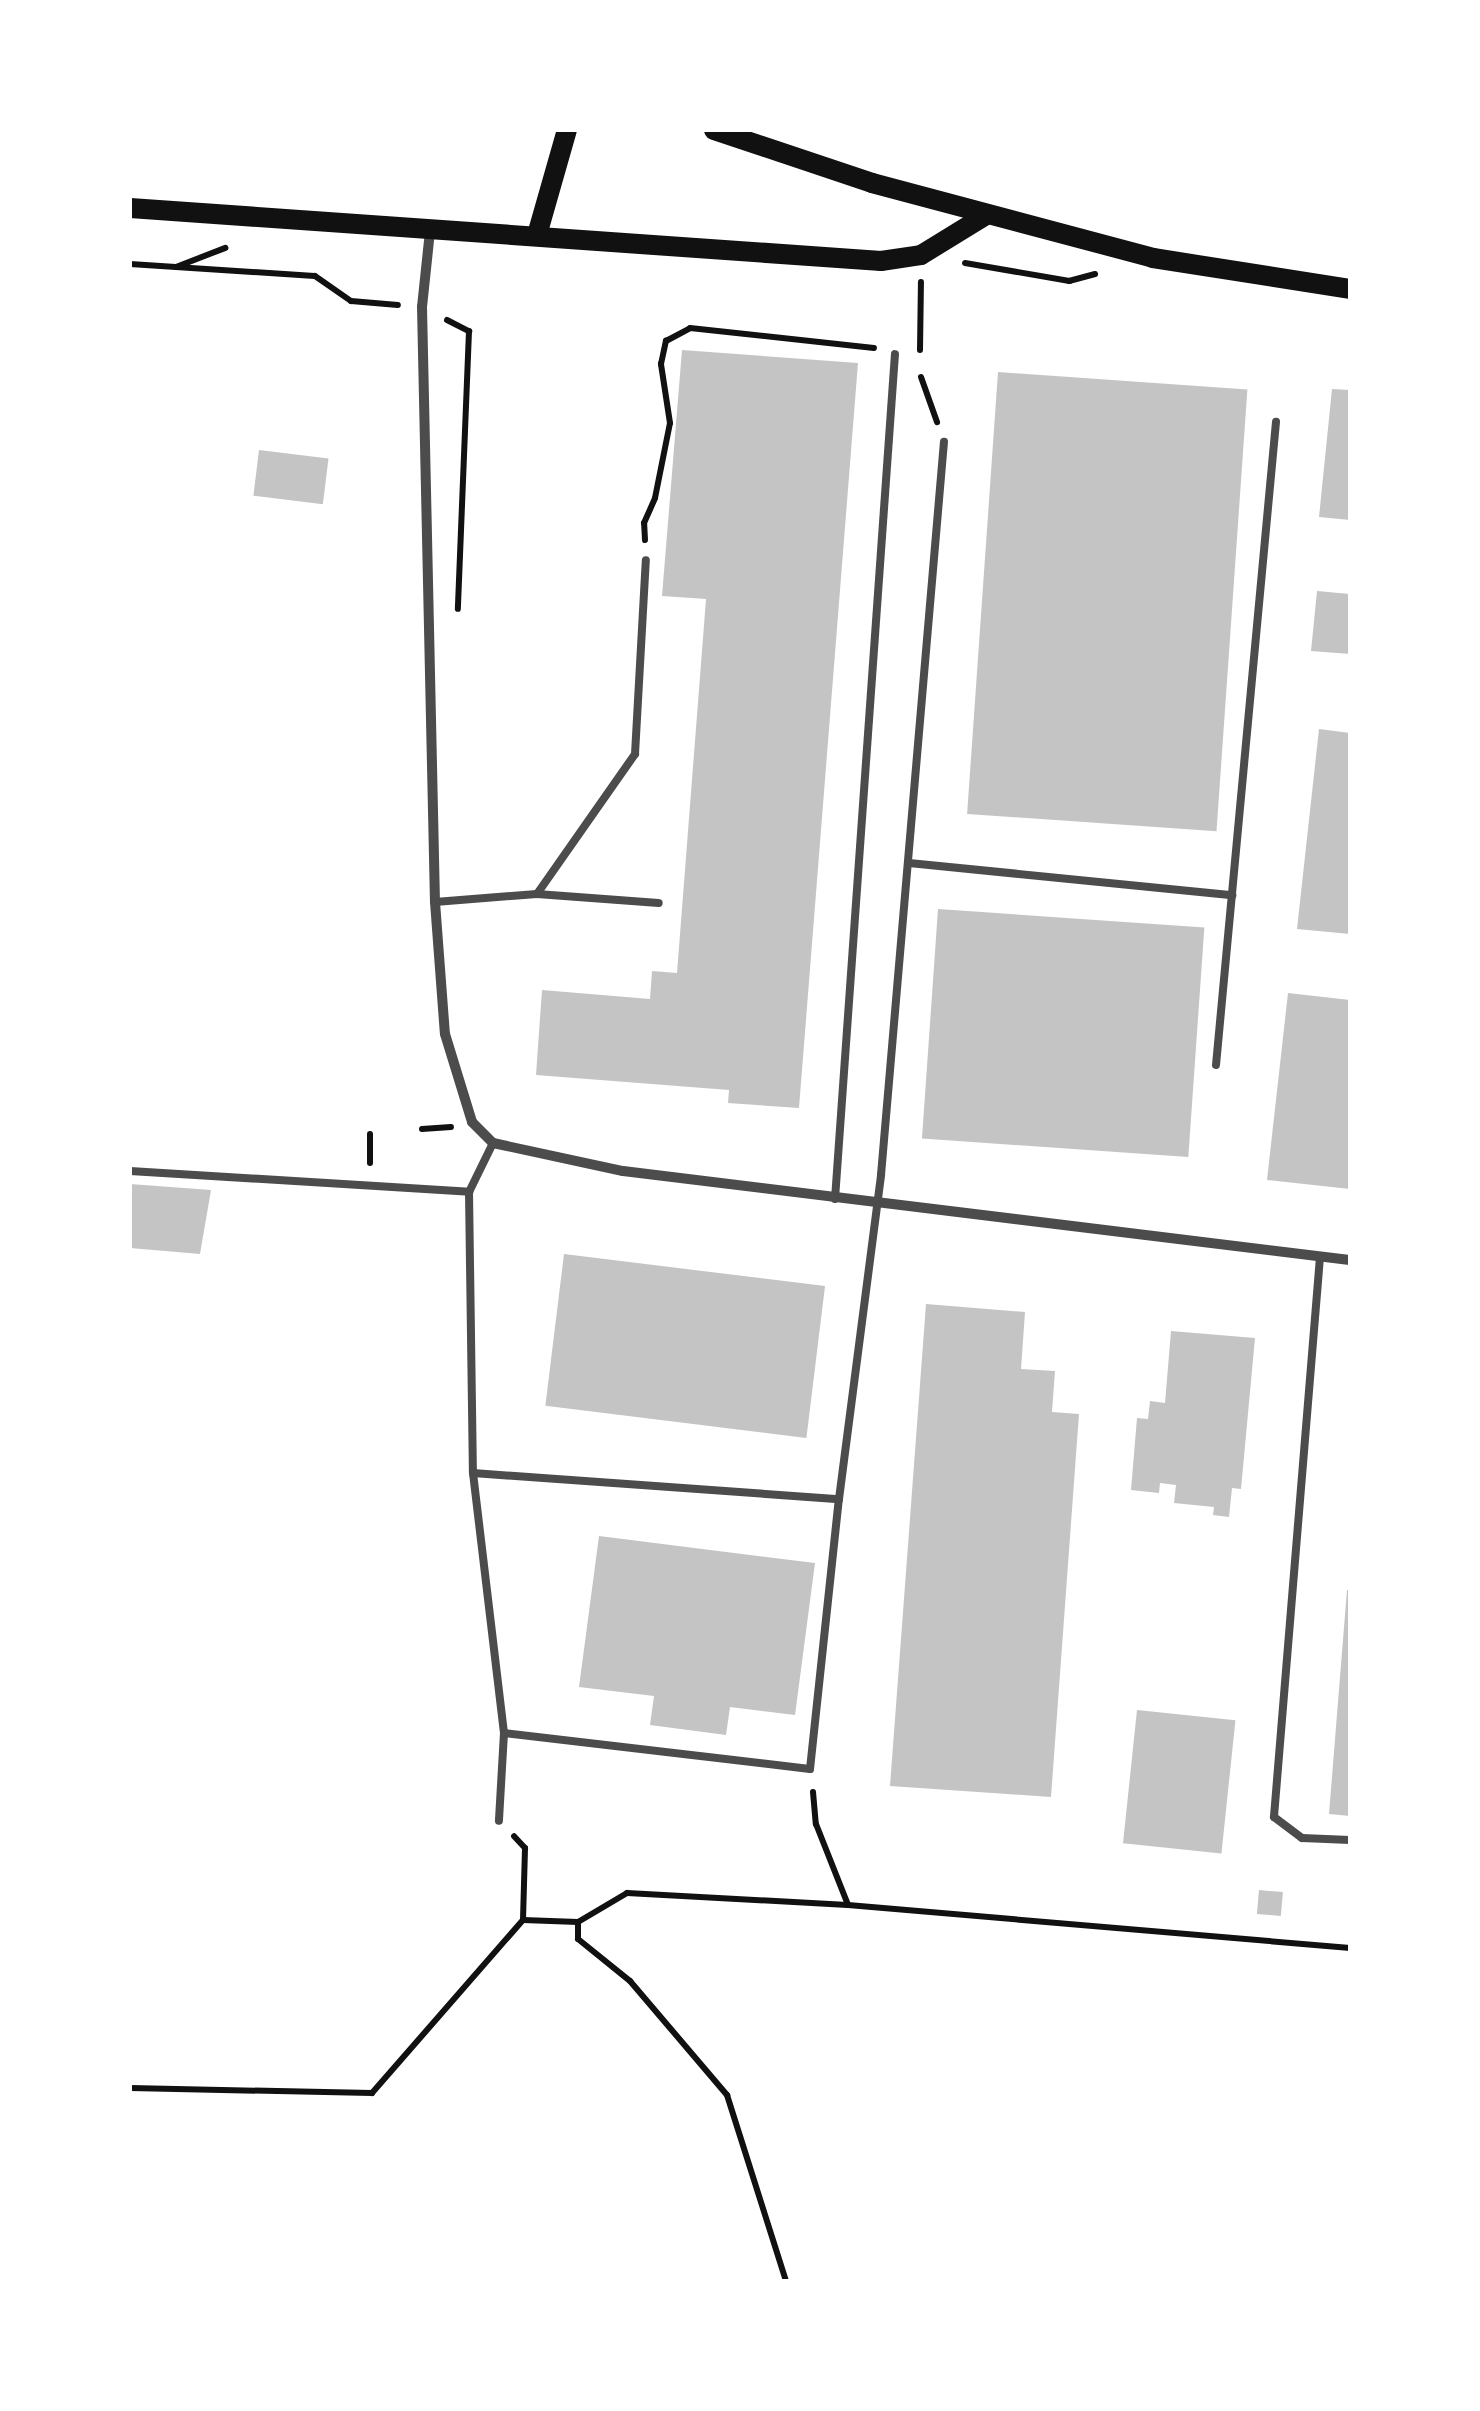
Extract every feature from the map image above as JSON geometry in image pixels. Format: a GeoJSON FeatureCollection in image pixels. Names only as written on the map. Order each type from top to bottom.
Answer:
{"type":"FeatureCollection","features":[{"type":"Feature","properties":{"kind":"main road"},"geometry":{"type":"LineString","coordinates":[[537,235],[567,130]]}},
{"type":"Feature","properties":{"kind":"main road"},"geometry":{"type":"LineString","coordinates":[[714,130],[986,215],[1154,258],[1350,289]]}},
{"type":"Feature","properties":{"kind":"main road"},"geometry":{"type":"LineString","coordinates":[[130,208],[881,261],[921,254],[986,215]]}},
{"type":"Feature","properties":{"kind":"street"},"geometry":{"type":"LineString","coordinates":[[430,230],[422,306],[435,902],[444,1034],[472,1122],[493,1143],[623,1171],[1350,1260]]}},
{"type":"Feature","properties":{"kind":"lane"},"geometry":{"type":"LineString","coordinates":[[835,1199],[895,354]]}},
{"type":"Feature","properties":{"kind":"lane"},"geometry":{"type":"LineString","coordinates":[[1216,1066],[1276,422]]}},
{"type":"Feature","properties":{"kind":"lane"},"geometry":{"type":"LineString","coordinates":[[504,1733],[810,1770],[838,1498],[877,1204],[944,442]]}},
{"type":"Feature","properties":{"kind":"lane"},"geometry":{"type":"LineString","coordinates":[[537,894],[636,754],[646,560]]}},
{"type":"Feature","properties":{"kind":"lane"},"geometry":{"type":"LineString","coordinates":[[910,862],[1232,894]]}},
{"type":"Feature","properties":{"kind":"lane"},"geometry":{"type":"LineString","coordinates":[[435,902],[537,894],[658,903]]}},
{"type":"Feature","properties":{"kind":"lane"},"geometry":{"type":"LineString","coordinates":[[493,1143],[469,1192],[474,1473],[504,1733],[499,1821]]}},
{"type":"Feature","properties":{"kind":"lane"},"geometry":{"type":"LineString","coordinates":[[130,1171],[469,1192]]}},
{"type":"Feature","properties":{"kind":"lane"},"geometry":{"type":"LineString","coordinates":[[1320,1257],[1274,1816],[1302,1838],[1350,1840]]}},
{"type":"Feature","properties":{"kind":"lane"},"geometry":{"type":"LineString","coordinates":[[474,1473],[838,1498]]}},
{"type":"Feature","properties":{"kind":"path"},"geometry":{"type":"LineString","coordinates":[[944,442],[920,380],[921,254],[1069,282],[1103,272]]}},
{"type":"Feature","properties":{"kind":"path"},"geometry":{"type":"LineString","coordinates":[[130,264],[175,267]]}},
{"type":"Feature","properties":{"kind":"path"},"geometry":{"type":"LineString","coordinates":[[646,560],[644,523],[655,498],[670,423],[661,364],[666,341],[690,328],[855,343],[895,354],[920,338]]}},
{"type":"Feature","properties":{"kind":"path"},"geometry":{"type":"LineString","coordinates":[[810,1770],[816,1824],[848,1905]]}},
{"type":"Feature","properties":{"kind":"path"},"geometry":{"type":"LineString","coordinates":[[130,2088],[372,2093],[523,1920],[525,1848],[499,1821]]}},
{"type":"Feature","properties":{"kind":"path"},"geometry":{"type":"LineString","coordinates":[[523,1920],[578,1922],[627,1893],[848,1905],[1350,1948]]}},
{"type":"Feature","properties":{"kind":"path"},"geometry":{"type":"LineString","coordinates":[[578,1922],[578,1939],[630,1981],[727,2095],[786,2281]]}},
{"type":"Feature","properties":{"kind":"building"},"geometry":{"type":"Polygon","coordinates":[[[682,350],[858,363],[799,1108],[728,1103],[729,1090],[536,1075],[542,990],[650,999],[652,971],[677,973],[706,599],[662,596],[682,350]]]}},
{"type":"Feature","properties":{"kind":"building"},"geometry":{"type":"Polygon","coordinates":[[[998,372],[1247,389],[1216,831],[967,814],[998,372]]]}},
{"type":"Feature","properties":{"kind":"building"},"geometry":{"type":"Polygon","coordinates":[[[1332,389],[1350,390],[1350,520],[1319,517],[1332,389]]]}},
{"type":"Feature","properties":{"kind":"building"},"geometry":{"type":"Polygon","coordinates":[[[259,450],[328,459],[323,504],[253,496],[259,450]]]}},
{"type":"Feature","properties":{"kind":"building"},"geometry":{"type":"Polygon","coordinates":[[[1317,591],[1350,594],[1350,654],[1311,651],[1317,591]]]}},
{"type":"Feature","properties":{"kind":"building"},"geometry":{"type":"Polygon","coordinates":[[[1319,729],[1350,733],[1350,934],[1297,929],[1319,729]]]}},
{"type":"Feature","properties":{"kind":"building"},"geometry":{"type":"Polygon","coordinates":[[[938,909],[1204,928],[1188,1157],[922,1138],[938,909]]]}},
{"type":"Feature","properties":{"kind":"building"},"geometry":{"type":"Polygon","coordinates":[[[1288,993],[1350,1000],[1350,1189],[1267,1180],[1288,993]]]}},
{"type":"Feature","properties":{"kind":"building"},"geometry":{"type":"Polygon","coordinates":[[[130,1184],[211,1190],[200,1254],[130,1248],[130,1184]]]}},
{"type":"Feature","properties":{"kind":"building"},"geometry":{"type":"Polygon","coordinates":[[[564,1254],[825,1286],[806,1438],[545,1406],[564,1254]]]}},
{"type":"Feature","properties":{"kind":"building"},"geometry":{"type":"Polygon","coordinates":[[[926,1304],[1025,1312],[1021,1369],[1055,1371],[1052,1412],[1079,1414],[1051,1797],[890,1786],[926,1304]]]}},
{"type":"Feature","properties":{"kind":"building"},"geometry":{"type":"Polygon","coordinates":[[[1171,1331],[1255,1338],[1241,1489],[1232,1488],[1229,1517],[1213,1515],[1214,1507],[1174,1503],[1176,1485],[1160,1483],[1159,1493],[1131,1490],[1137,1418],[1148,1419],[1150,1401],[1165,1403],[1171,1331]]]}},
{"type":"Feature","properties":{"kind":"building"},"geometry":{"type":"Polygon","coordinates":[[[599,1536],[815,1563],[795,1715],[730,1707],[726,1735],[650,1725],[654,1696],[579,1687],[599,1536]]]}},
{"type":"Feature","properties":{"kind":"building"},"geometry":{"type":"Polygon","coordinates":[[[1350,1590],[1350,1816],[1329,1814],[1350,1590]]]}},
{"type":"Feature","properties":{"kind":"building"},"geometry":{"type":"Polygon","coordinates":[[[1137,1710],[1235,1720],[1221,1854],[1123,1843],[1137,1710]]]}},
{"type":"Feature","properties":{"kind":"building"},"geometry":{"type":"Polygon","coordinates":[[[1259,1890],[1283,1892],[1281,1916],[1257,1914],[1259,1890]]]}}]}
